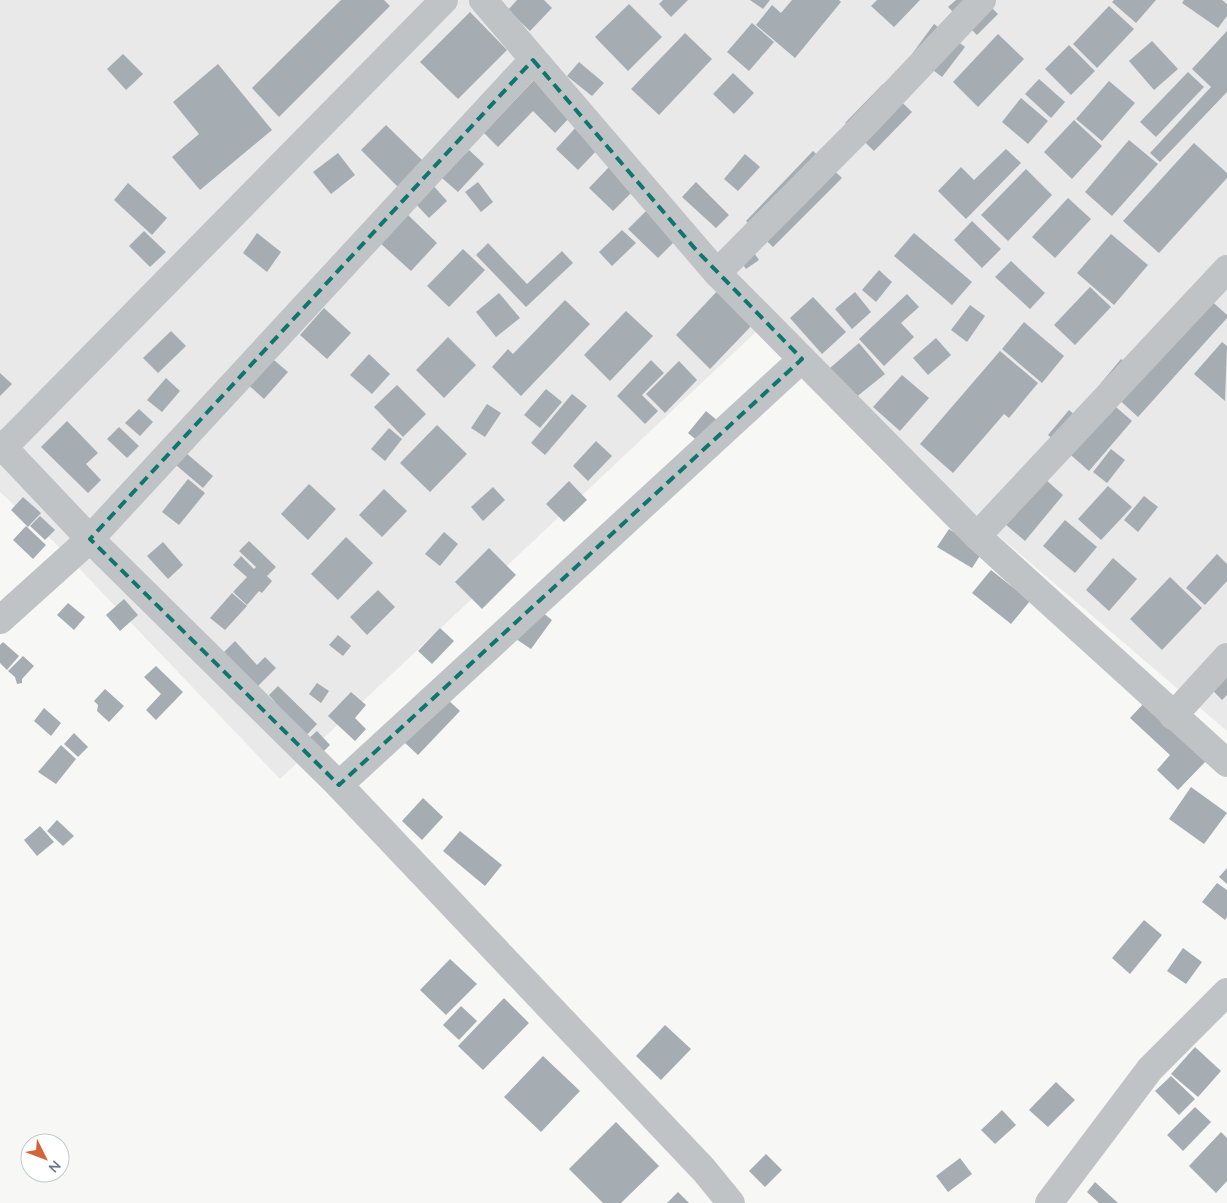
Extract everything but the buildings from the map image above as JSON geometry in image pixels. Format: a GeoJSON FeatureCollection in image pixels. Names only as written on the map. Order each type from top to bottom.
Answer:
{"type":"FeatureCollection","features":[{"type":"Feature","properties":{"kind":"street"},"geometry":{"type":"LineString","coordinates":[[444,0],[1,447],[90,540],[339,785],[517,970],[704,1170],[732,1203]]}},
{"type":"Feature","properties":{"kind":"street"},"geometry":{"type":"LineString","coordinates":[[483,0],[717,273],[977,536],[1173,716],[1227,763]]}},
{"type":"Feature","properties":{"kind":"street"},"geometry":{"type":"LineString","coordinates":[[717,273],[861,128],[982,0]]}},
{"type":"Feature","properties":{"kind":"street"},"geometry":{"type":"LineString","coordinates":[[0,620],[90,540],[533,60]]}},
{"type":"Feature","properties":{"kind":"street"},"geometry":{"type":"LineString","coordinates":[[977,536],[1227,269]]}},
{"type":"Feature","properties":{"kind":"street"},"geometry":{"type":"LineString","coordinates":[[339,785],[802,359]]}},
{"type":"Feature","properties":{"kind":"street"},"geometry":{"type":"LineString","coordinates":[[1173,716],[1227,657]]}},
{"type":"Feature","properties":{"kind":"street"},"geometry":{"type":"LineString","coordinates":[[1048,1203],[1150,1069],[1227,992]]}},
{"type":"Feature","properties":{"kind":"highlighted area"},"geometry":{"type":"Polygon","coordinates":[[[533,60],[697,251],[802,359],[339,785],[90,539],[533,60]]]}},
{"type":"Feature","properties":{"kind":"shaded area"},"geometry":{"type":"Polygon","coordinates":[[[0,0],[1227,0],[1227,731],[758,330],[280,779],[54,542],[0,492],[0,0]]]}}]}
